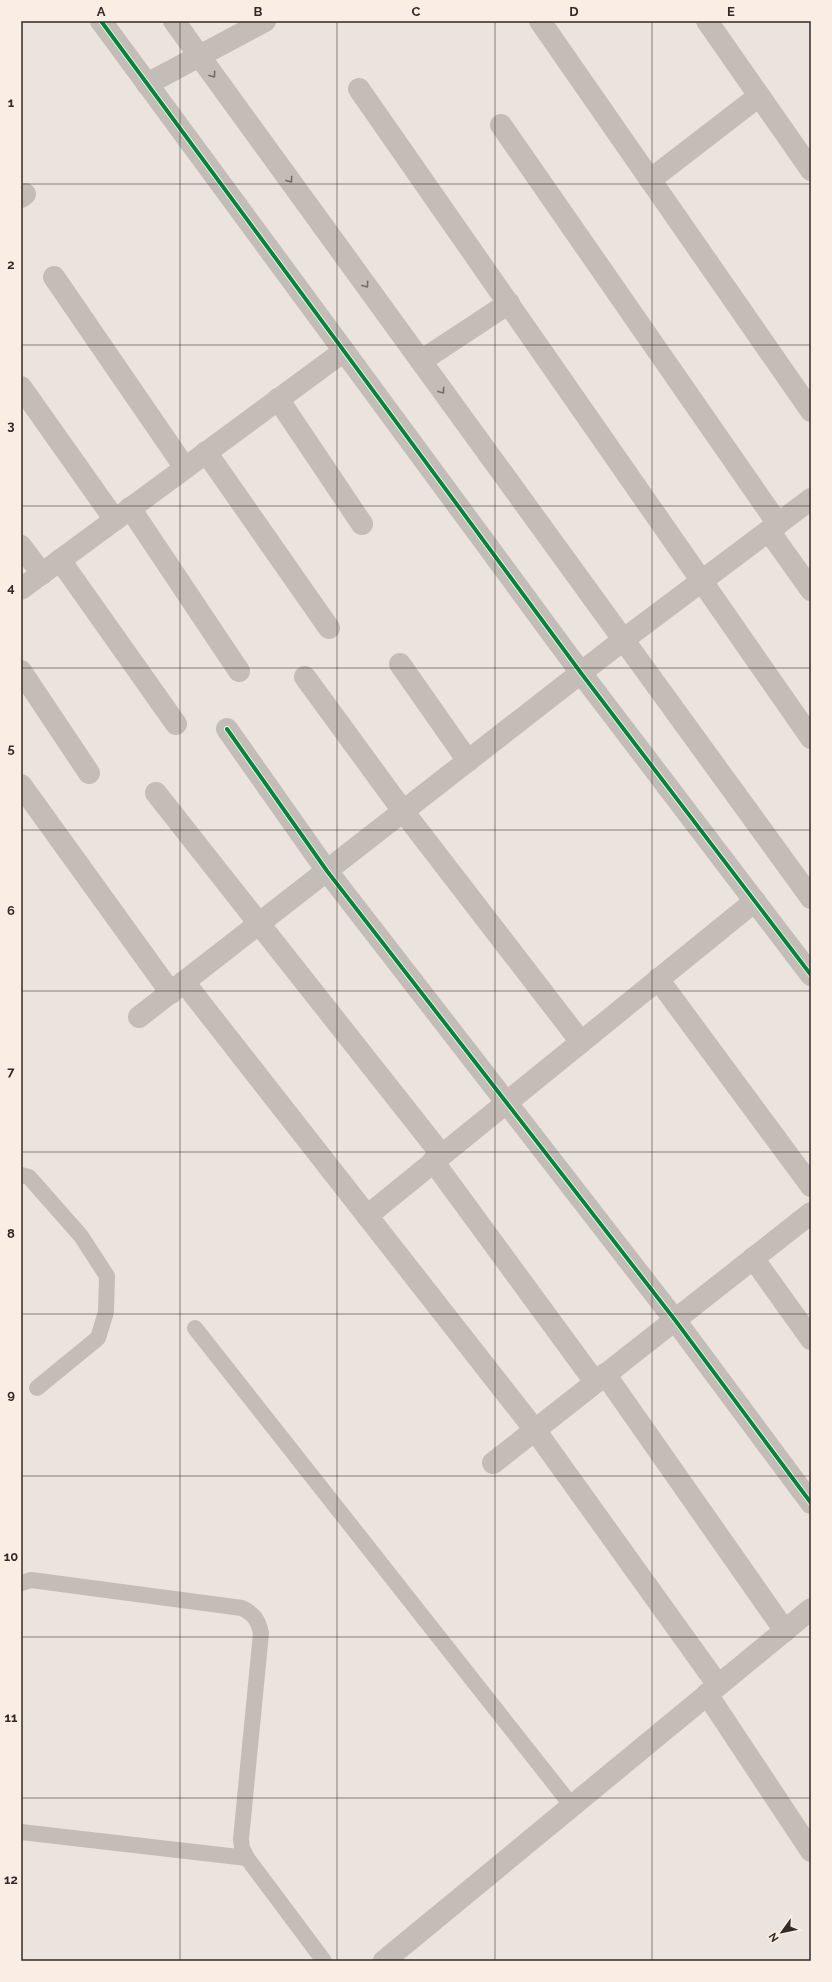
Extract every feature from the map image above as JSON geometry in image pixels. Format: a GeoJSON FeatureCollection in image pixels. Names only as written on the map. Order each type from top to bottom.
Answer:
{"type":"FeatureCollection","features":[{"type":"Feature","properties":{"kind":"street"},"geometry":{"type":"LineString","coordinates":[[101,21],[581,673],[811,975]]}},
{"type":"Feature","properties":{"kind":"street"},"geometry":{"type":"LineString","coordinates":[[174,21],[811,898]]}},
{"type":"Feature","properties":{"kind":"street"},"geometry":{"type":"LineString","coordinates":[[147,84],[265,21]]}},
{"type":"Feature","properties":{"kind":"street"},"geometry":{"type":"LineString","coordinates":[[540,21],[811,411]]}},
{"type":"Feature","properties":{"kind":"street"},"geometry":{"type":"LineString","coordinates":[[707,21],[811,170]]}},
{"type":"Feature","properties":{"kind":"street"},"geometry":{"type":"LineString","coordinates":[[359,89],[811,738]]}},
{"type":"Feature","properties":{"kind":"street"},"geometry":{"type":"LineString","coordinates":[[650,180],[759,96]]}},
{"type":"Feature","properties":{"kind":"street"},"geometry":{"type":"LineString","coordinates":[[501,125],[774,527],[811,590]]}},
{"type":"Feature","properties":{"kind":"street"},"geometry":{"type":"LineString","coordinates":[[54,277],[185,468]]}},
{"type":"Feature","properties":{"kind":"street"},"geometry":{"type":"LineString","coordinates":[[421,361],[509,303]]}},
{"type":"Feature","properties":{"kind":"street"},"geometry":{"type":"LineString","coordinates":[[21,589],[344,351]]}},
{"type":"Feature","properties":{"kind":"street"},"geometry":{"type":"LineString","coordinates":[[21,387],[122,514],[239,671]]}},
{"type":"Feature","properties":{"kind":"street"},"geometry":{"type":"LineString","coordinates":[[278,399],[362,524]]}},
{"type":"Feature","properties":{"kind":"street"},"geometry":{"type":"LineString","coordinates":[[206,452],[329,628]]}},
{"type":"Feature","properties":{"kind":"street"},"geometry":{"type":"LineString","coordinates":[[139,1017],[623,640],[811,500]]}},
{"type":"Feature","properties":{"kind":"street"},"geometry":{"type":"LineString","coordinates":[[21,546],[42,574]]}},
{"type":"Feature","properties":{"kind":"street"},"geometry":{"type":"LineString","coordinates":[[60,560],[176,724]]}},
{"type":"Feature","properties":{"kind":"street"},"geometry":{"type":"LineString","coordinates":[[400,664],[468,761]]}},
{"type":"Feature","properties":{"kind":"street"},"geometry":{"type":"LineString","coordinates":[[21,671],[89,773]]}},
{"type":"Feature","properties":{"kind":"street"},"geometry":{"type":"LineString","coordinates":[[305,677],[403,811],[581,1042]]}},
{"type":"Feature","properties":{"kind":"street"},"geometry":{"type":"LineString","coordinates":[[227,729],[327,871],[508,1101],[675,1320],[811,1503]]}},
{"type":"Feature","properties":{"kind":"street"},"geometry":{"type":"LineString","coordinates":[[21,785],[177,988],[368,1216],[535,1430],[713,1690],[810,1849]]}},
{"type":"Feature","properties":{"kind":"street"},"geometry":{"type":"LineString","coordinates":[[156,793],[259,924],[437,1158],[785,1630]]}},
{"type":"Feature","properties":{"kind":"street"},"geometry":{"type":"LineString","coordinates":[[368,1216],[437,1158],[755,901]]}},
{"type":"Feature","properties":{"kind":"street"},"geometry":{"type":"LineString","coordinates":[[658,979],[811,1186]]}},
{"type":"Feature","properties":{"kind":"street"},"geometry":{"type":"LineString","coordinates":[[493,1463],[811,1213]]}},
{"type":"Feature","properties":{"kind":"street"},"geometry":{"type":"LineString","coordinates":[[753,1258],[811,1339]]}},
{"type":"Feature","properties":{"kind":"street"},"geometry":{"type":"LineString","coordinates":[[384,1961],[811,1609]]}},
{"type":"Feature","properties":{"kind":"lane"},"geometry":{"type":"LineString","coordinates":[[21,1175],[29,1177],[81,1236],[107,1276],[106,1312],[98,1338],[37,1388]]}},
{"type":"Feature","properties":{"kind":"lane"},"geometry":{"type":"LineString","coordinates":[[194,1328],[572,1806]]}},
{"type":"Feature","properties":{"kind":"lane"},"geometry":{"type":"LineString","coordinates":[[21,1583],[31,1580],[242,1608],[252,1614],[258,1622],[261,1633],[241,1839],[242,1848],[247,1858],[324,1961]]}},
{"type":"Feature","properties":{"kind":"lane"},"geometry":{"type":"LineString","coordinates":[[21,1832],[247,1858]]}},
{"type":"Feature","properties":{"kind":"cycle path"},"geometry":{"type":"LineString","coordinates":[[101,21],[581,673],[811,975]]}},
{"type":"Feature","properties":{"kind":"cycle path"},"geometry":{"type":"LineString","coordinates":[[227,729],[327,871],[675,1320],[811,1503]]}}]}
